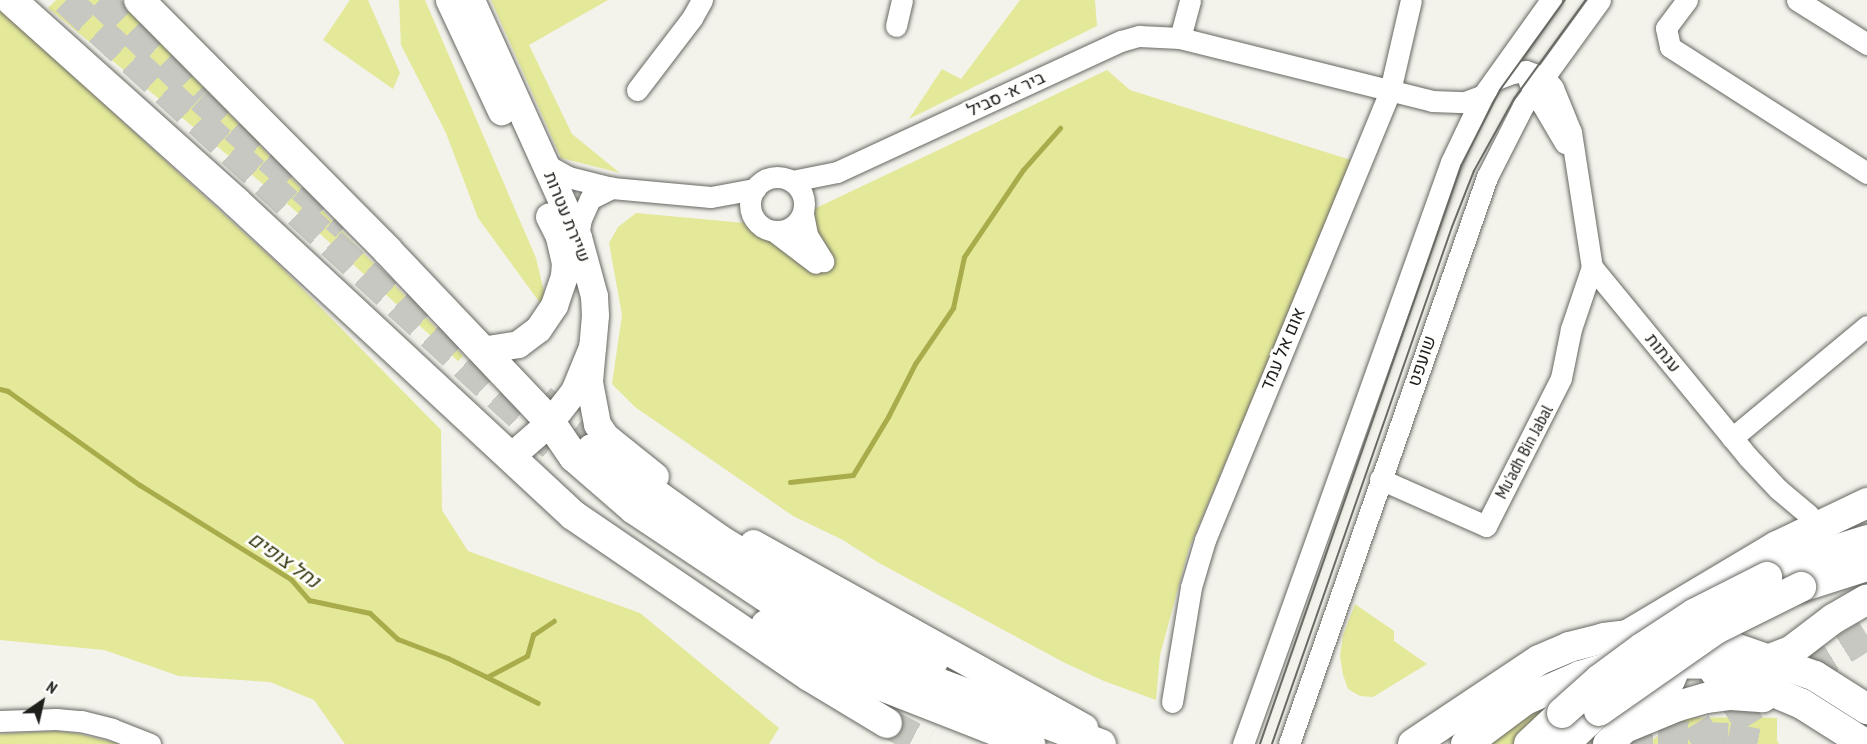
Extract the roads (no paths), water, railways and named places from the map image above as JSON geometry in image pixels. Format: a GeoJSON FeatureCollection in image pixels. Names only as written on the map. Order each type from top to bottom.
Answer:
{"type":"FeatureCollection","features":[{"type":"Feature","properties":{"kind":"highway"},"geometry":{"type":"LineString","coordinates":[[11,0],[227,194],[512,456],[526,475],[601,536],[809,676],[886,723]]}},
{"type":"Feature","properties":{"kind":"highway"},"geometry":{"type":"LineString","coordinates":[[139,0],[387,250],[550,422],[574,457],[599,481],[634,508],[784,609],[857,648],[925,678],[1101,744]]}},
{"type":"Feature","properties":{"kind":"highway"},"geometry":{"type":"LineString","coordinates":[[550,422],[568,430],[618,470],[720,540],[797,587],[933,661]]}},
{"type":"Feature","properties":{"kind":"highway"},"geometry":{"type":"LineString","coordinates":[[512,456],[534,467],[785,637],[872,682],[1030,744]]}},
{"type":"Feature","properties":{"kind":"highway"},"geometry":{"type":"LineString","coordinates":[[1627,635],[1752,560],[1867,503]]}},
{"type":"Feature","properties":{"kind":"highway"},"geometry":{"type":"LineString","coordinates":[[1529,744],[1600,679],[1694,614],[1767,577],[1867,540]]}},
{"type":"Feature","properties":{"kind":"highway"},"geometry":{"type":"LineString","coordinates":[[1564,744],[1599,711],[1716,628],[1801,587],[1867,566]]}},
{"type":"Feature","properties":{"kind":"highway"},"geometry":{"type":"LineString","coordinates":[[1466,744],[1526,700],[1564,682],[1624,663],[1744,664],[1770,659],[1797,648],[1833,619],[1867,598]]}},
{"type":"Feature","properties":{"kind":"highway"},"geometry":{"type":"LineString","coordinates":[[1616,736],[1659,695],[1670,680],[1677,664],[1676,650],[1670,634]]}},
{"type":"Feature","properties":{"kind":"highway"},"geometry":{"type":"LineString","coordinates":[[1413,744],[1539,660],[1569,647],[1627,635],[1670,634],[1709,639],[1815,676],[1867,708]]}},
{"type":"Feature","properties":{"kind":"highway"},"geometry":{"type":"LineString","coordinates":[[1677,664],[1745,681],[1802,704],[1865,744]]}},
{"type":"Feature","properties":{"kind":"highway"},"geometry":{"type":"LineString","coordinates":[[1616,736],[1678,706],[1706,698],[1752,695],[1802,704]]}},
{"type":"Feature","properties":{"kind":"main road","name":"שיירת עטרות"},"geometry":{"type":"LineString","coordinates":[[449,0],[555,229],[565,263],[564,276],[554,305],[538,329],[518,344],[481,350]]}},
{"type":"Feature","properties":{"kind":"main road","name":"שיירת עטרות"},"geometry":{"type":"LineString","coordinates":[[471,0],[578,237],[594,296],[595,315],[591,347],[574,391],[550,422],[512,456]]}},
{"type":"Feature","properties":{"kind":"main road"},"geometry":{"type":"LineString","coordinates":[[591,347],[590,382],[593,412],[605,436],[622,452],[693,503],[769,553],[1114,744]]}},
{"type":"Feature","properties":{"kind":"street"},"geometry":{"type":"LineString","coordinates":[[896,26],[902,0]]}},
{"type":"Feature","properties":{"kind":"street"},"geometry":{"type":"LineString","coordinates":[[1180,38],[1190,0]]}},
{"type":"Feature","properties":{"kind":"street","name":"אום אל עמד"},"geometry":{"type":"LineString","coordinates":[[1173,702],[1191,587],[1217,505],[1390,92],[1411,0]]}},
{"type":"Feature","properties":{"kind":"street"},"geometry":{"type":"LineString","coordinates":[[1243,744],[1344,466],[1438,194],[1463,136],[1489,88],[1551,0]]}},
{"type":"Feature","properties":{"kind":"street","name":"שועפט"},"geometry":{"type":"LineString","coordinates":[[1289,744],[1474,208],[1535,80],[1600,0]]}},
{"type":"Feature","properties":{"kind":"street"},"geometry":{"type":"LineString","coordinates":[[1687,0],[1666,28],[1670,47],[1867,173]]}},
{"type":"Feature","properties":{"kind":"street"},"geometry":{"type":"LineString","coordinates":[[1797,0],[1867,44]]}},
{"type":"Feature","properties":{"kind":"street"},"geometry":{"type":"LineString","coordinates":[[637,90],[698,2]]}},
{"type":"Feature","properties":{"kind":"street"},"geometry":{"type":"LineString","coordinates":[[1527,35],[1523,51],[1576,161],[1592,267]]}},
{"type":"Feature","properties":{"kind":"street","name":"ביר א- סביל"},"geometry":{"type":"LineString","coordinates":[[792,181],[837,172],[1121,41],[1139,36],[1180,38],[1390,92],[1432,100],[1465,102],[1489,88]]}},
{"type":"Feature","properties":{"kind":"street"},"geometry":{"type":"LineString","coordinates":[[1489,88],[1512,73],[1535,80]]}},
{"type":"Feature","properties":{"kind":"street","name":"ביר א- סביל"},"geometry":{"type":"LineString","coordinates":[[1432,100],[1454,115],[1460,124],[1463,136]]}},
{"type":"Feature","properties":{"kind":"street"},"geometry":{"type":"LineString","coordinates":[[545,164],[568,177],[612,188],[711,197],[754,189],[771,178],[792,181],[803,195],[807,235],[819,262],[775,232],[761,227],[752,215],[750,202],[754,189]]}},
{"type":"Feature","properties":{"kind":"street","name":"ביר א- סביל"},"geometry":{"type":"LineString","coordinates":[[804,209],[837,172]]}},
{"type":"Feature","properties":{"kind":"street"},"geometry":{"type":"LineString","coordinates":[[578,237],[580,219],[590,199],[612,188]]}},
{"type":"Feature","properties":{"kind":"street"},"geometry":{"type":"LineString","coordinates":[[711,197],[752,215]]}},
{"type":"Feature","properties":{"kind":"street"},"geometry":{"type":"LineString","coordinates":[[775,232],[792,228],[804,209]]}},
{"type":"Feature","properties":{"kind":"street","name":"Mu'adh Bin Jabal"},"geometry":{"type":"LineString","coordinates":[[1380,479],[1486,526],[1561,378],[1571,329],[1592,267]]}},
{"type":"Feature","properties":{"kind":"street","name":"ענתות"},"geometry":{"type":"LineString","coordinates":[[1592,267],[1732,438],[1778,489],[1809,515]]}},
{"type":"Feature","properties":{"kind":"street"},"geometry":{"type":"LineString","coordinates":[[1732,438],[1867,326]]}},
{"type":"Feature","properties":{"kind":"street"},"geometry":{"type":"LineString","coordinates":[[0,721],[56,719],[81,722],[111,729],[150,744]]}},
{"type":"Feature","properties":{"kind":"waterway"},"geometry":{"type":"LineString","coordinates":[[790,482],[853,475],[888,417],[915,364],[953,308],[964,257],[1023,170],[1060,128]]}},
{"type":"Feature","properties":{"kind":"waterway","name":"נחל צופים"},"geometry":{"type":"LineString","coordinates":[[0,389],[8,391],[140,485],[291,579],[309,600],[370,613],[398,639],[448,658],[487,677],[527,656],[533,635],[554,621]]}},
{"type":"Feature","properties":{"kind":"waterway"},"geometry":{"type":"LineString","coordinates":[[487,677],[538,703]]}},
{"type":"Feature","properties":{"kind":"tunnel"},"geometry":{"type":"LineString","coordinates":[[66,0],[557,450]]}},
{"type":"Feature","properties":{"kind":"tunnel"},"geometry":{"type":"LineString","coordinates":[[99,0],[201,98],[345,226]]}},
{"type":"Feature","properties":{"kind":"tunnel"},"geometry":{"type":"LineString","coordinates":[[541,399],[615,464]]}},
{"type":"Feature","properties":{"kind":"tunnel"},"geometry":{"type":"LineString","coordinates":[[1691,744],[1867,635]]}},
{"type":"Feature","properties":{"kind":"tunnel"},"geometry":{"type":"LineString","coordinates":[[933,661],[1001,694]]}},
{"type":"Feature","properties":{"kind":"tunnel"},"geometry":{"type":"LineString","coordinates":[[887,723],[927,744]]}},
{"type":"Feature","properties":{"kind":"tunnel"},"geometry":{"type":"LineString","coordinates":[[1578,744],[1658,735],[1728,738],[1760,744]]}},
{"type":"Feature","properties":{"kind":"tram line"},"geometry":{"type":"LineString","coordinates":[[1260,744],[1461,166],[1500,90],[1565,0]]}},
{"type":"Feature","properties":{"kind":"tram line"},"geometry":{"type":"LineString","coordinates":[[1272,744],[1452,227],[1474,171],[1514,99],[1586,0]]}}]}
